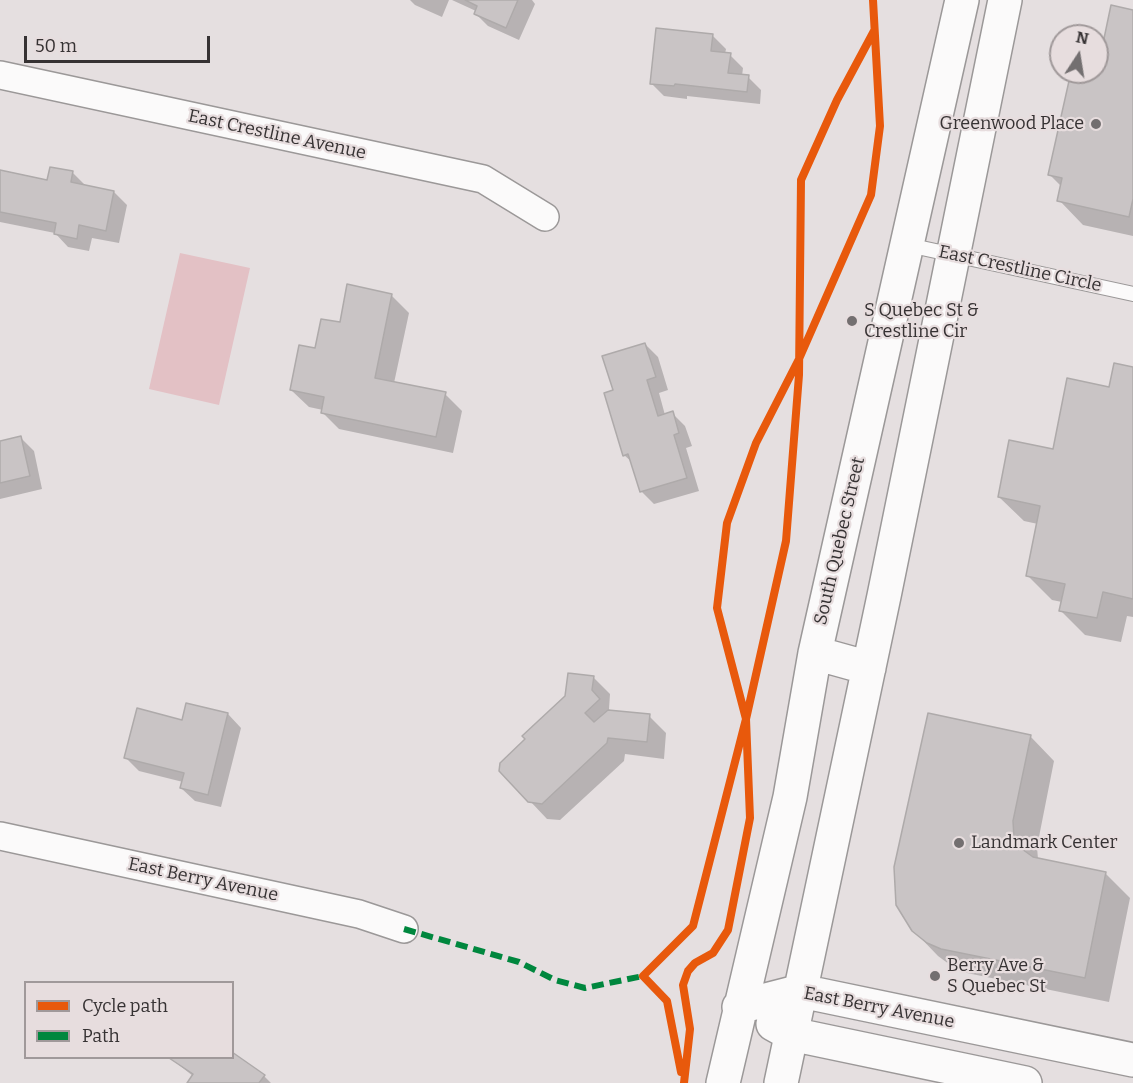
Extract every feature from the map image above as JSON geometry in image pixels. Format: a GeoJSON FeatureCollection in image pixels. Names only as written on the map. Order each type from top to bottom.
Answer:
{"type":"FeatureCollection","features":[{"type":"Feature","properties":{"kind":"main road","name":"South Quebec Street"},"geometry":{"type":"LineString","coordinates":[[723,1083],[790,797],[815,653],[962,0]]}},
{"type":"Feature","properties":{"kind":"main road"},"geometry":{"type":"LineString","coordinates":[[781,1083],[1005,0]]}},
{"type":"Feature","properties":{"kind":"main road"},"geometry":{"type":"LineString","coordinates":[[815,653],[868,668]]}},
{"type":"Feature","properties":{"kind":"main road","name":"East Berry Avenue"},"geometry":{"type":"LineString","coordinates":[[739,1007],[801,991],[1133,1060]]}},
{"type":"Feature","properties":{"kind":"main road"},"geometry":{"type":"LineString","coordinates":[[739,1007],[791,1034],[1024,1083]]}},
{"type":"Feature","properties":{"kind":"street","name":"East Crestline Avenue"},"geometry":{"type":"LineString","coordinates":[[0,75],[483,179],[545,217]]}},
{"type":"Feature","properties":{"kind":"street","name":"East Berry Avenue"},"geometry":{"type":"LineString","coordinates":[[0,836],[359,914],[404,929]]}},
{"type":"Feature","properties":{"kind":"lane","name":"East Crestline Circle"},"geometry":{"type":"LineString","coordinates":[[908,244],[1133,294]]}},
{"type":"Feature","properties":{"kind":"shaded area"},"geometry":{"type":"Polygon","coordinates":[[[180,253],[250,268],[219,405],[149,389],[180,253]]]}},
{"type":"Feature","properties":{"kind":"building"},"geometry":{"type":"Polygon","coordinates":[[[465,0],[518,0],[506,28],[474,14],[477,6],[465,0]]]}},
{"type":"Feature","properties":{"kind":"building","name":"Greenwood Place"},"geometry":{"type":"Polygon","coordinates":[[[1111,5],[1133,10],[1133,199],[1129,217],[1057,201],[1062,178],[1048,175],[1068,84],[1109,84],[1109,24],[1107,24],[1111,5]]]}},
{"type":"Feature","properties":{"kind":"building"},"geometry":{"type":"Polygon","coordinates":[[[656,28],[713,34],[711,51],[731,53],[728,73],[749,75],[747,92],[675,84],[674,86],[650,84],[656,28]]]}},
{"type":"Feature","properties":{"kind":"building"},"geometry":{"type":"Polygon","coordinates":[[[50,167],[73,171],[71,182],[114,191],[106,231],[79,225],[77,239],[54,234],[56,223],[0,212],[0,170],[47,180],[50,167]]]}},
{"type":"Feature","properties":{"kind":"building"},"geometry":{"type":"Polygon","coordinates":[[[347,284],[392,294],[375,378],[446,392],[436,437],[321,413],[324,397],[290,390],[299,345],[315,348],[321,319],[340,322],[347,284]]]}},
{"type":"Feature","properties":{"kind":"building"},"geometry":{"type":"Polygon","coordinates":[[[645,343],[656,377],[647,380],[658,416],[673,411],[679,433],[674,435],[687,478],[640,492],[628,454],[623,456],[604,393],[613,390],[602,356],[645,343]]]}},
{"type":"Feature","properties":{"kind":"building"},"geometry":{"type":"Polygon","coordinates":[[[1114,363],[1133,367],[1133,599],[1103,592],[1097,618],[1059,611],[1065,584],[1026,576],[1040,506],[998,497],[1009,440],[1053,449],[1067,378],[1109,387],[1114,363]]]}},
{"type":"Feature","properties":{"kind":"building"},"geometry":{"type":"Polygon","coordinates":[[[21,436],[30,476],[0,483],[0,441],[21,436]]]}},
{"type":"Feature","properties":{"kind":"building"},"geometry":{"type":"Polygon","coordinates":[[[568,673],[594,676],[592,690],[600,699],[585,713],[594,722],[608,710],[650,714],[647,742],[608,738],[607,743],[542,804],[528,802],[499,771],[500,763],[525,739],[522,736],[565,696],[568,673]]]}},
{"type":"Feature","properties":{"kind":"building"},"geometry":{"type":"Polygon","coordinates":[[[186,703],[228,713],[208,795],[180,788],[184,773],[124,758],[137,708],[182,720],[186,703]]]}},
{"type":"Feature","properties":{"kind":"building","name":"Landmark Center"},"geometry":{"type":"Polygon","coordinates":[[[928,713],[1031,735],[1013,821],[1014,837],[1022,849],[1033,857],[1106,872],[1085,978],[941,949],[927,943],[912,931],[896,905],[894,867],[928,713]]]}},
{"type":"Feature","properties":{"kind":"building"},"geometry":{"type":"Polygon","coordinates":[[[234,1053],[265,1075],[259,1083],[187,1083],[193,1074],[170,1059],[234,1059],[234,1053]]]}},
{"type":"Feature","properties":{"kind":"marked path"},"geometry":{"type":"LineString","coordinates":[[404,929],[519,962],[555,980],[585,988],[643,976]]}},
{"type":"Feature","properties":{"kind":"cycle path"},"geometry":{"type":"LineString","coordinates":[[684,1083],[690,1029],[683,985],[688,971],[695,963],[713,953],[728,930],[750,818],[746,719],[717,608],[727,523],[756,443],[799,359],[871,195],[880,126],[873,0]]}},
{"type":"Feature","properties":{"kind":"cycle path"},"geometry":{"type":"LineString","coordinates":[[681,1072],[667,1001],[643,976],[693,926],[746,719],[786,541],[799,375],[801,180],[837,100],[874,31]]}},
{"type":"Feature","properties":{"kind":"place","name":"Greenwood Place"},"geometry":{"type":"Point","coordinates":[1096,124]}},
{"type":"Feature","properties":{"kind":"place","name":"S Quebec St & Crestline Cir"},"geometry":{"type":"Point","coordinates":[852,321]}},
{"type":"Feature","properties":{"kind":"place","name":"Landmark Center"},"geometry":{"type":"Point","coordinates":[959,843]}},
{"type":"Feature","properties":{"kind":"place","name":"Berry Ave & S Quebec St"},"geometry":{"type":"Point","coordinates":[935,976]}}]}
